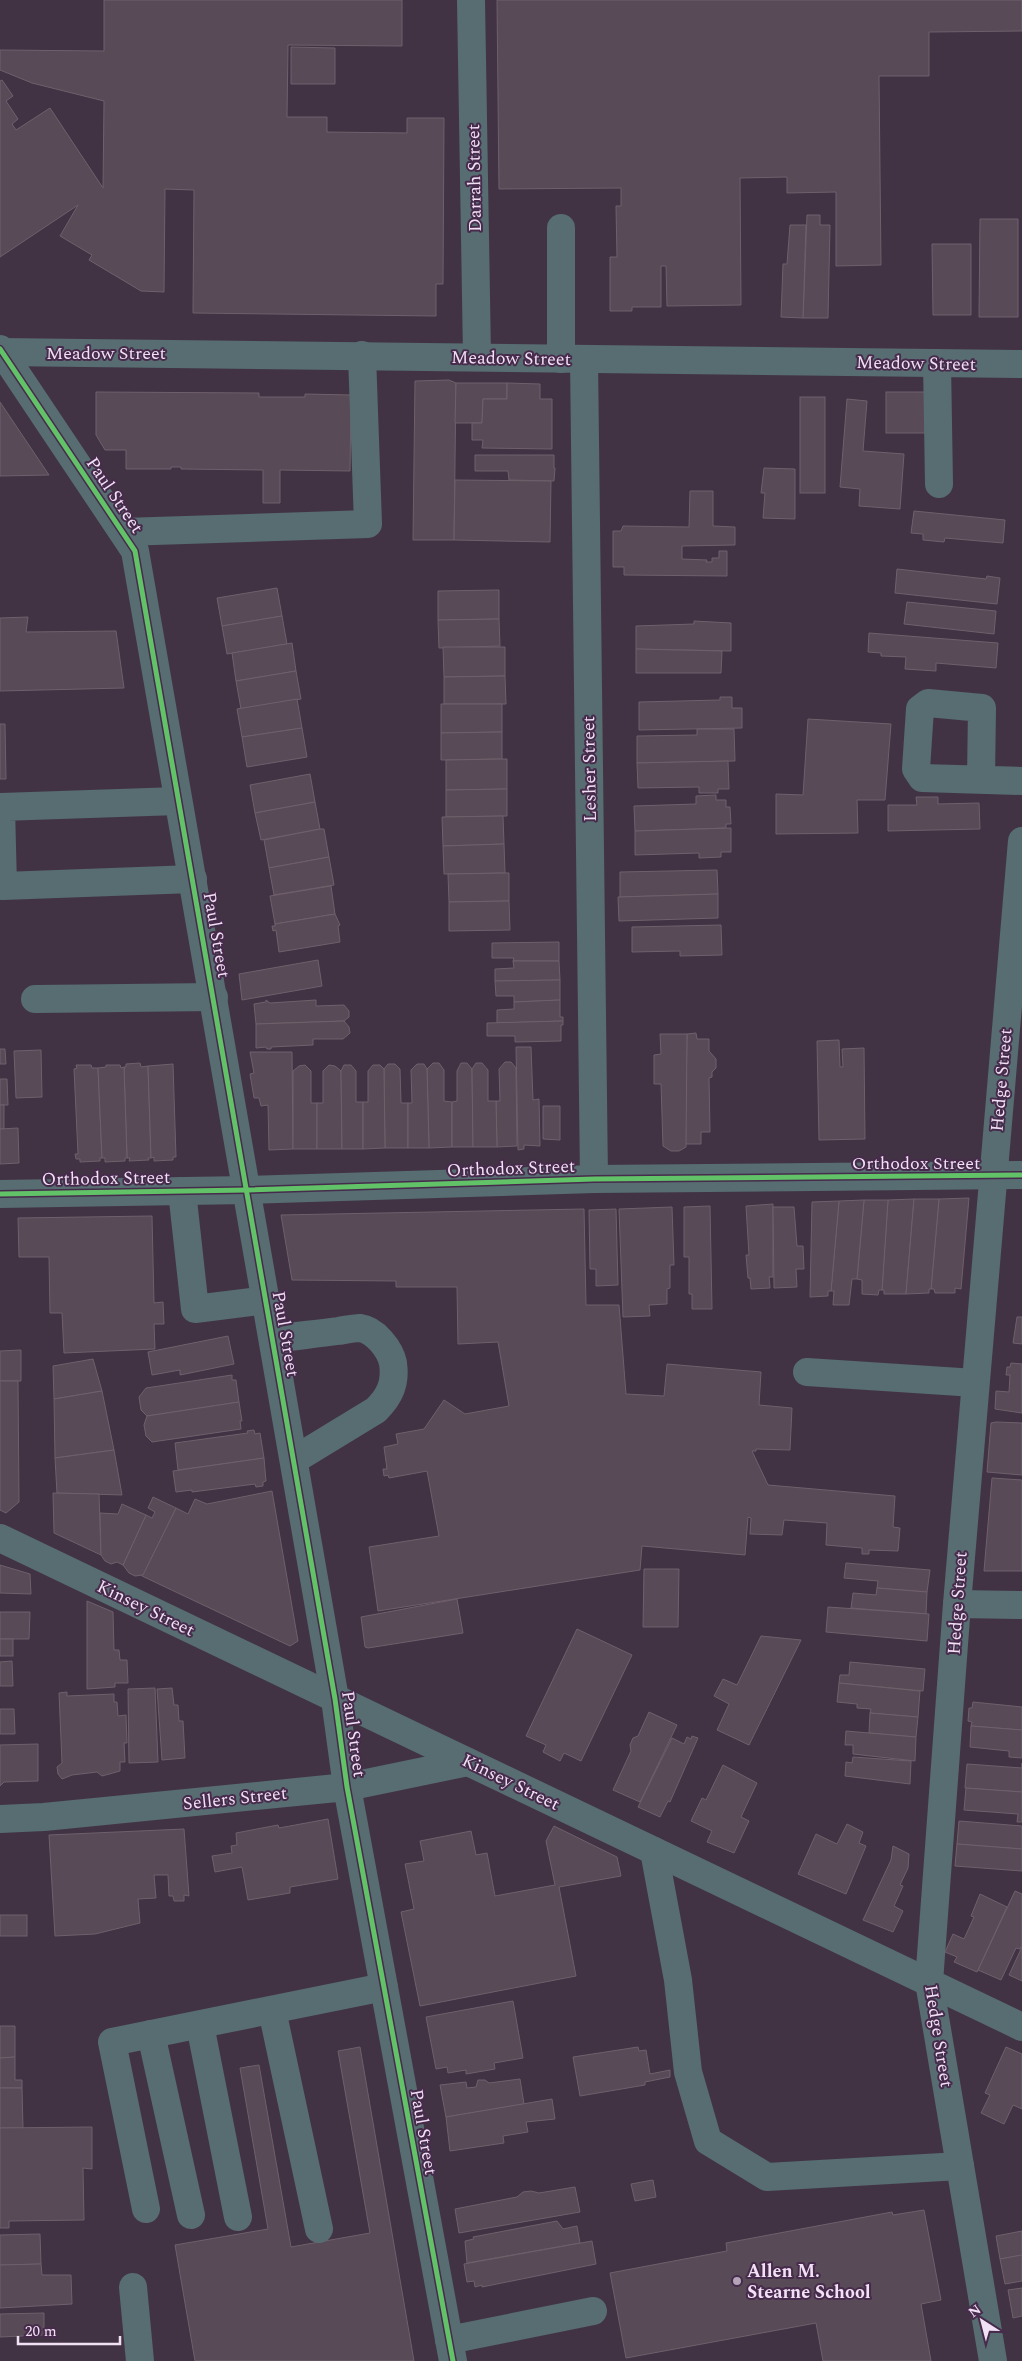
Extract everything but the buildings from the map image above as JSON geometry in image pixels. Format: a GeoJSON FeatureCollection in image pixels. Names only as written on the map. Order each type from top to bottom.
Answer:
{"type":"FeatureCollection","features":[{"type":"Feature","properties":{"kind":"street","name":"Darrah Street"},"geometry":{"type":"LineString","coordinates":[[471,0],[477,356]]}},
{"type":"Feature","properties":{"kind":"street","name":"Lesher Street"},"geometry":{"type":"LineString","coordinates":[[562,228],[573,359],[594,1179]]}},
{"type":"Feature","properties":{"kind":"street","name":"Meadow Street"},"geometry":{"type":"LineString","coordinates":[[1,351],[1022,364]]}},
{"type":"Feature","properties":{"kind":"street","name":"Paul Street"},"geometry":{"type":"LineString","coordinates":[[1,351],[135,551],[335,1699],[347,1787],[451,2350]]}},
{"type":"Feature","properties":{"kind":"street"},"geometry":{"type":"LineString","coordinates":[[123,532],[368,524],[362,355]]}},
{"type":"Feature","properties":{"kind":"street"},"geometry":{"type":"LineString","coordinates":[[937,363],[939,484]]}},
{"type":"Feature","properties":{"kind":"street"},"geometry":{"type":"LineString","coordinates":[[981,780],[1022,781]]}},
{"type":"Feature","properties":{"kind":"street"},"geometry":{"type":"LineString","coordinates":[[178,801],[1,807],[4,886],[193,879]]}},
{"type":"Feature","properties":{"kind":"street","name":"Hedge Street"},"geometry":{"type":"LineString","coordinates":[[993,2361],[929,1982],[956,1604],[1022,841]]}},
{"type":"Feature","properties":{"kind":"street"},"geometry":{"type":"LineString","coordinates":[[35,999],[214,997]]}},
{"type":"Feature","properties":{"kind":"street","name":"Orthodox Street"},"geometry":{"type":"LineString","coordinates":[[0,1194],[247,1190],[594,1179],[1022,1175]]}},
{"type":"Feature","properties":{"kind":"street"},"geometry":{"type":"LineString","coordinates":[[182,1191],[195,1309],[266,1300]]}},
{"type":"Feature","properties":{"kind":"street"},"geometry":{"type":"LineString","coordinates":[[273,1339],[361,1328],[374,1335],[385,1345],[393,1365],[392,1387],[386,1400],[376,1410],[294,1460]]}},
{"type":"Feature","properties":{"kind":"street"},"geometry":{"type":"LineString","coordinates":[[807,1372],[975,1383]]}},
{"type":"Feature","properties":{"kind":"street","name":"Kinsey Street"},"geometry":{"type":"LineString","coordinates":[[0,1538],[1022,2027]]}},
{"type":"Feature","properties":{"kind":"street"},"geometry":{"type":"LineString","coordinates":[[956,1604],[1022,1604]]}},
{"type":"Feature","properties":{"kind":"street","name":"Sellers Street"},"geometry":{"type":"LineString","coordinates":[[0,1819],[44,1817],[347,1787],[468,1762]]}},
{"type":"Feature","properties":{"kind":"street"},"geometry":{"type":"LineString","coordinates":[[654,1851],[678,1980],[688,2072],[708,2141],[768,2177],[960,2166]]}},
{"type":"Feature","properties":{"kind":"street"},"geometry":{"type":"LineString","coordinates":[[146,2209],[112,2042],[384,1987]]}},
{"type":"Feature","properties":{"kind":"street"},"geometry":{"type":"LineString","coordinates":[[272,2010],[319,2228]]}},
{"type":"Feature","properties":{"kind":"street"},"geometry":{"type":"LineString","coordinates":[[200,2024],[238,2217]]}},
{"type":"Feature","properties":{"kind":"street"},"geometry":{"type":"LineString","coordinates":[[151,2034],[191,2215]]}},
{"type":"Feature","properties":{"kind":"street"},"geometry":{"type":"LineString","coordinates":[[133,2287],[140,2361]]}},
{"type":"Feature","properties":{"kind":"street"},"geometry":{"type":"LineString","coordinates":[[451,2350],[594,2311]]}},
{"type":"Feature","properties":{"kind":"cycle path"},"geometry":{"type":"LineString","coordinates":[[0,349],[135,551],[335,1699],[347,1787],[453,2361]]}},
{"type":"Feature","properties":{"kind":"cycle path"},"geometry":{"type":"LineString","coordinates":[[0,1194],[247,1190],[594,1179],[1022,1175]]}},
{"type":"Feature","properties":{"kind":"place","name":"Allen M. Stearne School"},"geometry":{"type":"Point","coordinates":[737,2281]}}]}
